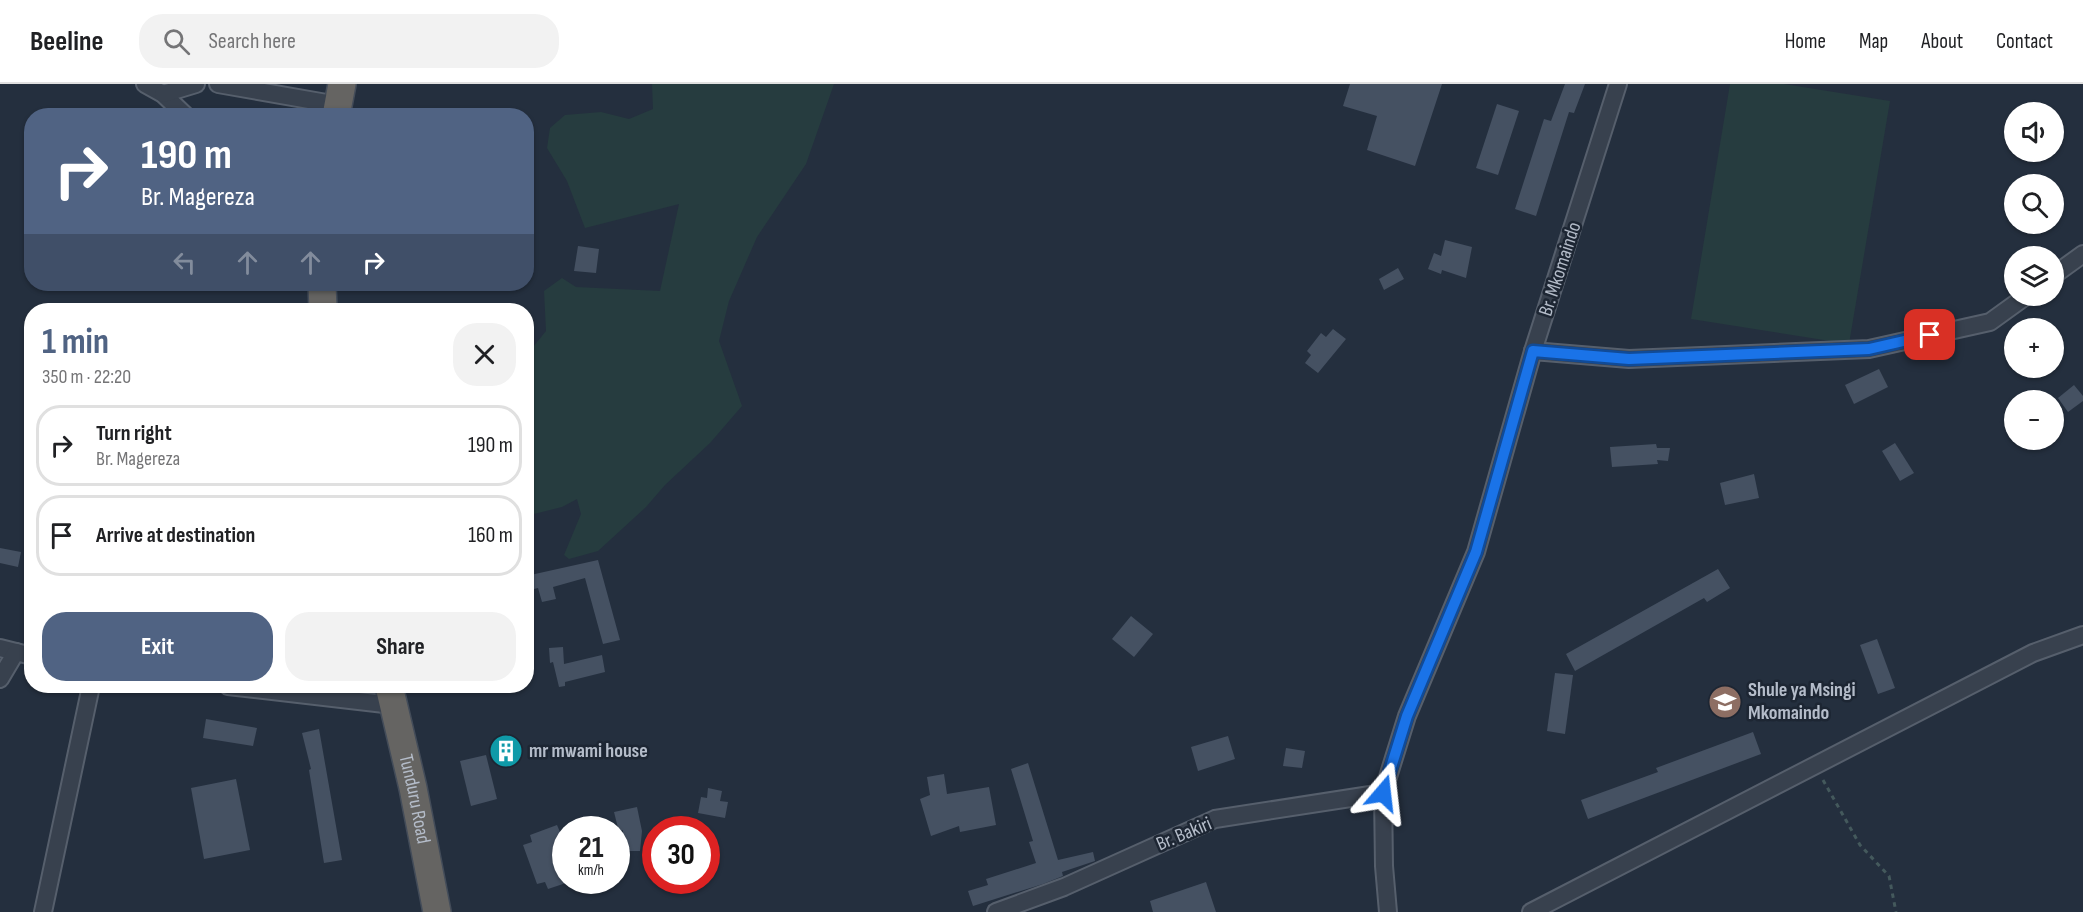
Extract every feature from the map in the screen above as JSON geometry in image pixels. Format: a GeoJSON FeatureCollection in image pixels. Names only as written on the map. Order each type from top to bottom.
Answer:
{"type":"FeatureCollection","features":[{"type":"Feature","properties":{"kind":"highway","name":"Tunduru Road"},"geometry":{"type":"LineString","coordinates":[[391,695],[437,912]]}},
{"type":"Feature","properties":{"kind":"street"},"geometry":{"type":"LineString","coordinates":[[145,84],[163,93],[178,108]]}},
{"type":"Feature","properties":{"kind":"street"},"geometry":{"type":"LineString","coordinates":[[163,93],[196,84]]}},
{"type":"Feature","properties":{"kind":"street"},"geometry":{"type":"LineString","coordinates":[[218,84],[338,101]]}},
{"type":"Feature","properties":{"kind":"street","name":"Br. Mkomaindo"},"geometry":{"type":"LineString","coordinates":[[1388,912],[1384,866],[1383,793],[1407,716],[1476,552],[1533,351],[1618,84]]}},
{"type":"Feature","properties":{"kind":"street"},"geometry":{"type":"LineString","coordinates":[[2064,268],[2083,254]]}},
{"type":"Feature","properties":{"kind":"street"},"geometry":{"type":"LineString","coordinates":[[1533,351],[1629,359],[1869,349],[1990,322],[2012,306]]}},
{"type":"Feature","properties":{"kind":"street"},"geometry":{"type":"LineString","coordinates":[[1531,912],[2033,653],[2083,635]]}},
{"type":"Feature","properties":{"kind":"street"},"geometry":{"type":"LineString","coordinates":[[0,679],[16,652]]}},
{"type":"Feature","properties":{"kind":"street"},"geometry":{"type":"LineString","coordinates":[[43,912],[90,693]]}},
{"type":"Feature","properties":{"kind":"street"},"geometry":{"type":"LineString","coordinates":[[355,693],[391,695]]}},
{"type":"Feature","properties":{"kind":"street","name":"Br. Bakiri"},"geometry":{"type":"LineString","coordinates":[[996,912],[1064,887],[1215,819],[1383,793]]}},
{"type":"Feature","properties":{"kind":"path"},"geometry":{"type":"LineString","coordinates":[[1815,765],[1860,845],[1889,876],[1896,912]]}},
{"type":"Feature","properties":{"kind":"green space"},"geometry":{"type":"Polygon","coordinates":[[[652,84],[834,84],[806,164],[757,237],[729,301],[719,341],[742,406],[710,443],[598,551],[569,559],[564,555],[581,514],[577,499],[562,507],[534,514],[534,346],[546,331],[544,291],[562,278],[576,287],[660,291],[679,204],[585,228],[567,181],[547,148],[550,128],[565,115],[601,112],[629,119],[653,109],[652,84]]]}},
{"type":"Feature","properties":{"kind":"green space"},"geometry":{"type":"Polygon","coordinates":[[[1730,84],[1784,84],[1890,101],[1849,344],[1691,319],[1730,84]]]}},
{"type":"Feature","properties":{"kind":"building"},"geometry":{"type":"Polygon","coordinates":[[[1350,84],[1442,84],[1415,166],[1367,150],[1377,116],[1343,106],[1350,84]]]}},
{"type":"Feature","properties":{"kind":"building"},"geometry":{"type":"Polygon","coordinates":[[[1565,84],[1585,84],[1574,113],[1569,112],[1536,216],[1515,209],[1544,119],[1551,121],[1565,84]]]}},
{"type":"Feature","properties":{"kind":"building"},"geometry":{"type":"Polygon","coordinates":[[[1497,104],[1519,111],[1498,175],[1476,168],[1497,104]]]}},
{"type":"Feature","properties":{"kind":"building"},"geometry":{"type":"Polygon","coordinates":[[[1445,240],[1472,247],[1466,278],[1442,270],[1441,274],[1428,269],[1434,253],[1441,256],[1445,240]]]}},
{"type":"Feature","properties":{"kind":"building"},"geometry":{"type":"Polygon","coordinates":[[[578,246],[599,249],[596,273],[574,271],[578,246]]]}},
{"type":"Feature","properties":{"kind":"building"},"geometry":{"type":"Polygon","coordinates":[[[1398,268],[1404,279],[1384,290],[1379,279],[1398,268]]]}},
{"type":"Feature","properties":{"kind":"building"},"geometry":{"type":"Polygon","coordinates":[[[1333,329],[1346,339],[1318,373],[1305,363],[1311,355],[1307,351],[1321,333],[1326,337],[1333,329]]]}},
{"type":"Feature","properties":{"kind":"building"},"geometry":{"type":"Polygon","coordinates":[[[1879,369],[1888,387],[1854,404],[1845,385],[1879,369]]]}},
{"type":"Feature","properties":{"kind":"building"},"geometry":{"type":"Polygon","coordinates":[[[2074,385],[2083,396],[2083,401],[2068,412],[2064,406],[2064,393],[2074,385]]]}},
{"type":"Feature","properties":{"kind":"building"},"geometry":{"type":"Polygon","coordinates":[[[1895,443],[1914,473],[1900,481],[1882,451],[1895,443]]]}},
{"type":"Feature","properties":{"kind":"building"},"geometry":{"type":"Polygon","coordinates":[[[1656,444],[1657,448],[1670,448],[1668,461],[1657,460],[1658,464],[1612,467],[1610,447],[1656,444]]]}},
{"type":"Feature","properties":{"kind":"building"},"geometry":{"type":"Polygon","coordinates":[[[1754,474],[1759,498],[1725,505],[1720,483],[1754,474]]]}},
{"type":"Feature","properties":{"kind":"building"},"geometry":{"type":"Polygon","coordinates":[[[0,548],[21,552],[18,567],[0,563],[0,548]]]}},
{"type":"Feature","properties":{"kind":"building"},"geometry":{"type":"Polygon","coordinates":[[[598,560],[620,640],[603,644],[585,578],[553,587],[556,599],[542,602],[538,588],[534,589],[534,574],[598,560]]]}},
{"type":"Feature","properties":{"kind":"building"},"geometry":{"type":"Polygon","coordinates":[[[1718,569],[1730,588],[1707,602],[1704,598],[1575,671],[1566,654],[1718,569]]]}},
{"type":"Feature","properties":{"kind":"building"},"geometry":{"type":"Polygon","coordinates":[[[1131,616],[1153,634],[1134,657],[1112,639],[1131,616]]]}},
{"type":"Feature","properties":{"kind":"building"},"geometry":{"type":"Polygon","coordinates":[[[1877,639],[1895,688],[1878,694],[1860,645],[1877,639]]]}},
{"type":"Feature","properties":{"kind":"building"},"geometry":{"type":"Polygon","coordinates":[[[563,647],[564,664],[602,655],[605,672],[565,682],[565,686],[559,687],[553,662],[550,663],[549,648],[563,647]]]}},
{"type":"Feature","properties":{"kind":"building"},"geometry":{"type":"Polygon","coordinates":[[[1555,673],[1573,675],[1565,734],[1547,731],[1555,673]]]}},
{"type":"Feature","properties":{"kind":"building"},"geometry":{"type":"Polygon","coordinates":[[[206,719],[257,728],[253,746],[203,738],[206,719]]]}},
{"type":"Feature","properties":{"kind":"building"},"geometry":{"type":"Polygon","coordinates":[[[319,729],[342,860],[324,863],[309,770],[311,769],[302,733],[319,729]]]}},
{"type":"Feature","properties":{"kind":"building"},"geometry":{"type":"Polygon","coordinates":[[[1753,732],[1761,754],[1588,819],[1581,800],[1658,772],[1656,768],[1753,732]]]}},
{"type":"Feature","properties":{"kind":"building"},"geometry":{"type":"Polygon","coordinates":[[[1228,736],[1235,759],[1198,771],[1191,747],[1228,736]]]}},
{"type":"Feature","properties":{"kind":"building"},"geometry":{"type":"Polygon","coordinates":[[[1286,748],[1305,751],[1302,768],[1283,766],[1286,748]]]}},
{"type":"Feature","properties":{"kind":"building"},"geometry":{"type":"Polygon","coordinates":[[[486,755],[497,799],[471,806],[460,761],[486,755]]]}},
{"type":"Feature","properties":{"kind":"building"},"geometry":{"type":"Polygon","coordinates":[[[1028,763],[1058,860],[1093,852],[1095,861],[1062,872],[1063,876],[1043,884],[973,906],[968,891],[988,885],[986,879],[1036,863],[1029,842],[1033,841],[1011,769],[1028,763]]]}},
{"type":"Feature","properties":{"kind":"building"},"geometry":{"type":"Polygon","coordinates":[[[944,774],[947,794],[989,787],[996,825],[960,832],[959,826],[931,836],[920,799],[930,795],[927,777],[944,774]]]}},
{"type":"Feature","properties":{"kind":"building"},"geometry":{"type":"Polygon","coordinates":[[[236,779],[250,850],[204,859],[191,788],[236,779]]]}},
{"type":"Feature","properties":{"kind":"building"},"geometry":{"type":"Polygon","coordinates":[[[708,788],[722,791],[720,801],[728,802],[725,818],[698,813],[701,797],[707,798],[708,788]]]}},
{"type":"Feature","properties":{"kind":"building"},"geometry":{"type":"Polygon","coordinates":[[[637,807],[642,831],[640,851],[630,851],[630,816],[615,816],[614,812],[637,807]]]}},
{"type":"Feature","properties":{"kind":"building"},"geometry":{"type":"Polygon","coordinates":[[[552,827],[552,888],[548,889],[545,882],[537,884],[523,845],[532,842],[530,835],[552,827]]]}},
{"type":"Feature","properties":{"kind":"building"},"geometry":{"type":"Polygon","coordinates":[[[1206,882],[1216,912],[1153,912],[1150,901],[1206,882]]]}},
{"type":"Feature","properties":{"kind":"place","name":"Shule ya Msingi Mkomaindo"},"geometry":{"type":"Point","coordinates":[1725,702]}},
{"type":"Feature","properties":{"kind":"place","name":"mr mwami house"},"geometry":{"type":"Point","coordinates":[506,751]}},
{"type":"Feature","properties":{"kind":"route"},"geometry":{"type":"LineString","coordinates":[[1383,793],[1407,716],[1476,552],[1533,351],[1629,359],[1869,349],[1930,335]]}}]}
